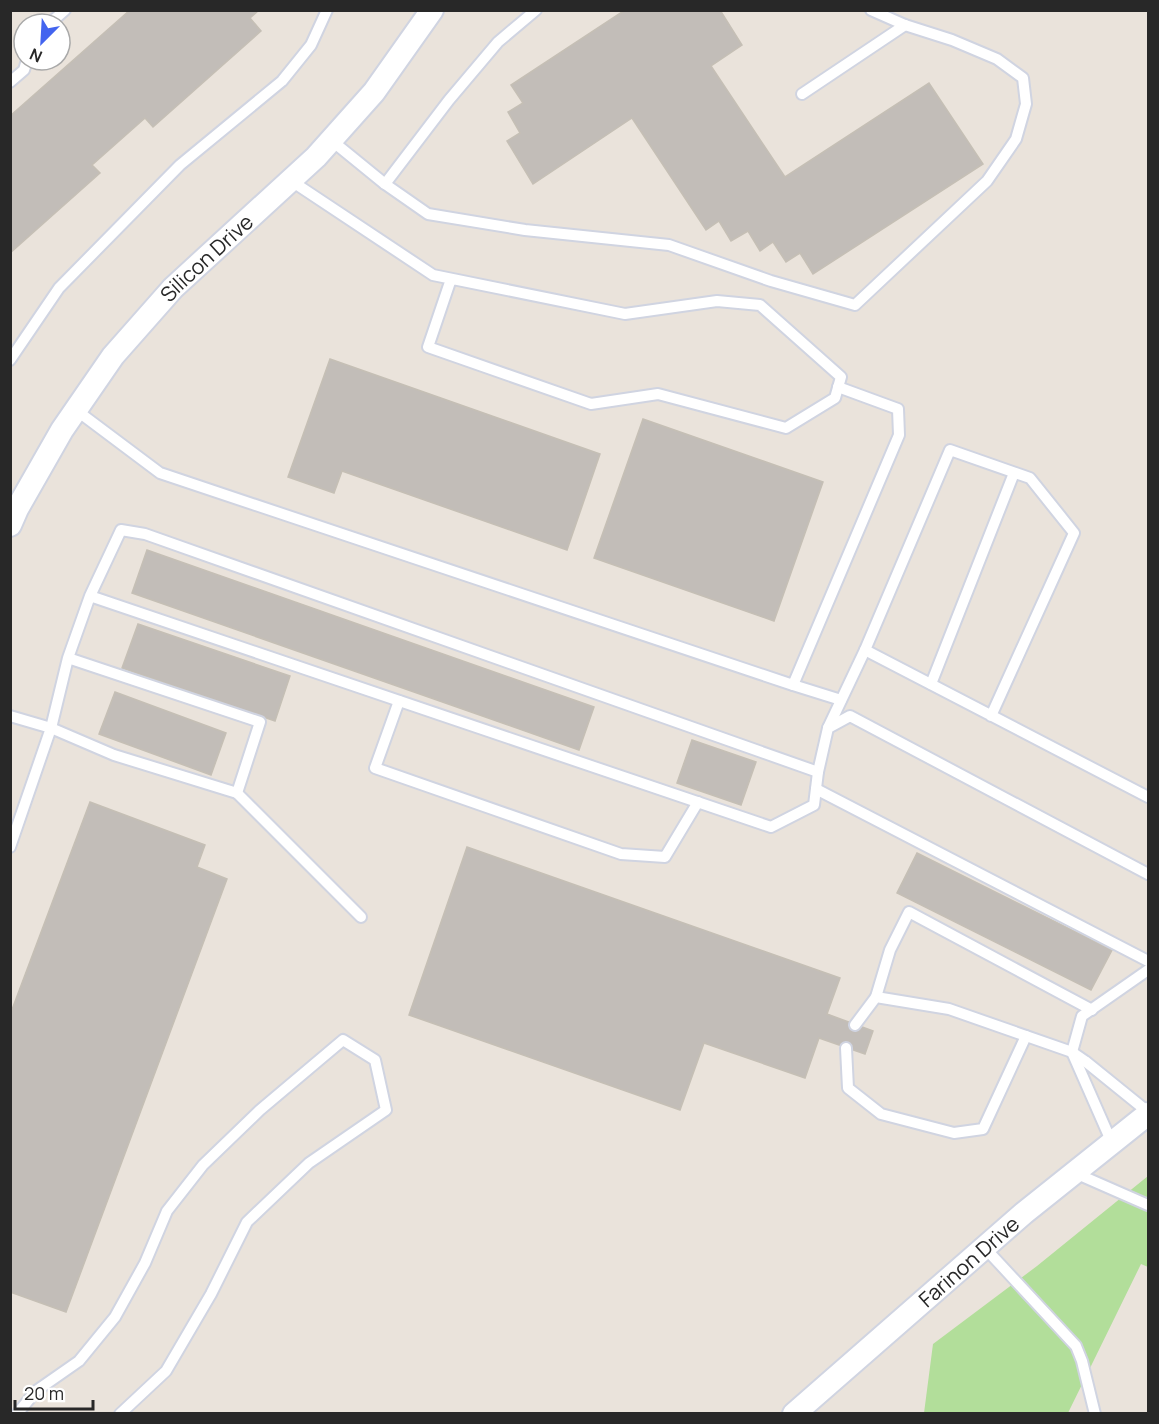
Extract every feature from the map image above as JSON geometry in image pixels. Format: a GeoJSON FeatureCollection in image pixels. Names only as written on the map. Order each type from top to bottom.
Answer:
{"type":"FeatureCollection","features":[{"type":"Feature","properties":{"kind":"street","name":"Silicon Drive"},"geometry":{"type":"LineString","coordinates":[[10,525],[62,430],[113,356],[173,288],[316,157],[374,92],[432,10]]}},
{"type":"Feature","properties":{"kind":"street","name":"Farinon Drive"},"geometry":{"type":"LineString","coordinates":[[795,1413],[1024,1213],[1149,1113]]}},
{"type":"Feature","properties":{"kind":"lane"},"geometry":{"type":"LineString","coordinates":[[10,360],[59,288],[180,165],[282,81],[311,45],[327,10]]}},
{"type":"Feature","properties":{"kind":"lane"},"geometry":{"type":"LineString","coordinates":[[385,184],[449,100],[498,42],[536,10]]}},
{"type":"Feature","properties":{"kind":"lane"},"geometry":{"type":"LineString","coordinates":[[331,140],[385,184],[428,214],[525,230],[669,245],[771,281],[855,305],[987,181],[1016,139],[1026,104],[1023,78],[997,59],[871,10]]}},
{"type":"Feature","properties":{"kind":"lane"},"geometry":{"type":"LineString","coordinates":[[802,94],[905,25]]}},
{"type":"Feature","properties":{"kind":"lane"},"geometry":{"type":"LineString","coordinates":[[10,82],[22,72]]}},
{"type":"Feature","properties":{"kind":"lane"},"geometry":{"type":"LineString","coordinates":[[290,180],[433,275],[625,314],[717,301],[760,305],[841,377],[835,398],[786,428],[658,394],[591,404],[428,347],[451,279]]}},
{"type":"Feature","properties":{"kind":"lane"},"geometry":{"type":"LineString","coordinates":[[794,685],[899,435],[898,409],[838,387]]}},
{"type":"Feature","properties":{"kind":"lane"},"geometry":{"type":"LineString","coordinates":[[76,410],[160,473],[841,700]]}},
{"type":"Feature","properties":{"kind":"lane"},"geometry":{"type":"LineString","coordinates":[[90,596],[771,827],[814,805],[818,772],[828,728],[865,650],[950,450],[1030,478],[1074,533],[991,716]]}},
{"type":"Feature","properties":{"kind":"lane"},"geometry":{"type":"LineString","coordinates":[[931,684],[1014,473]]}},
{"type":"Feature","properties":{"kind":"lane"},"geometry":{"type":"LineString","coordinates":[[10,847],[51,728],[68,658],[90,596],[121,530],[145,534],[818,772]]}},
{"type":"Feature","properties":{"kind":"lane"},"geometry":{"type":"LineString","coordinates":[[865,650],[1149,797]]}},
{"type":"Feature","properties":{"kind":"lane"},"geometry":{"type":"LineString","coordinates":[[68,658],[260,722],[237,793]]}},
{"type":"Feature","properties":{"kind":"lane"},"geometry":{"type":"LineString","coordinates":[[399,701],[375,768],[621,854],[665,857],[698,802]]}},
{"type":"Feature","properties":{"kind":"lane"},"geometry":{"type":"LineString","coordinates":[[828,728],[850,716],[1149,874]]}},
{"type":"Feature","properties":{"kind":"lane"},"geometry":{"type":"LineString","coordinates":[[10,717],[51,728],[114,755],[237,793],[361,917]]}},
{"type":"Feature","properties":{"kind":"lane"},"geometry":{"type":"LineString","coordinates":[[816,789],[1149,961]]}},
{"type":"Feature","properties":{"kind":"lane"},"geometry":{"type":"LineString","coordinates":[[855,1025],[876,998],[890,950],[909,912],[1092,1010]]}},
{"type":"Feature","properties":{"kind":"lane"},"geometry":{"type":"LineString","coordinates":[[1112,1143],[1072,1052],[1082,1016],[1149,970]]}},
{"type":"Feature","properties":{"kind":"lane"},"geometry":{"type":"LineString","coordinates":[[876,998],[949,1009],[1072,1052],[1149,1113]]}},
{"type":"Feature","properties":{"kind":"lane"},"geometry":{"type":"LineString","coordinates":[[846,1048],[848,1088],[881,1114],[954,1133],[983,1129],[1026,1036]]}},
{"type":"Feature","properties":{"kind":"lane"},"geometry":{"type":"LineString","coordinates":[[17,1413],[36,1391],[79,1361],[115,1317],[145,1263],[167,1211],[203,1165],[260,1110],[344,1040],[375,1060],[386,1110],[309,1163],[247,1222],[211,1294],[166,1371],[120,1413]]}},
{"type":"Feature","properties":{"kind":"lane"},"geometry":{"type":"LineString","coordinates":[[1075,1173],[1149,1205]]}},
{"type":"Feature","properties":{"kind":"lane"},"geometry":{"type":"LineString","coordinates":[[985,1248],[1076,1346],[1095,1413]]}},
{"type":"Feature","properties":{"kind":"green space"},"geometry":{"type":"Polygon","coordinates":[[[1148,1176],[1148,1267],[1141,1264],[1068,1413],[924,1413],[933,1344],[1037,1266],[1148,1176]]]}},
{"type":"Feature","properties":{"kind":"building"},"geometry":{"type":"Polygon","coordinates":[[[130,10],[259,10],[250,18],[261,31],[153,127],[145,118],[92,165],[100,173],[10,253],[10,116],[60,72],[72,72],[72,61],[130,10]]]}},
{"type":"Feature","properties":{"kind":"building"},"geometry":{"type":"Polygon","coordinates":[[[625,10],[720,10],[742,45],[711,66],[785,177],[929,83],[983,164],[813,274],[800,253],[786,262],[773,242],[760,251],[748,231],[731,241],[719,221],[706,230],[632,118],[533,184],[507,141],[520,133],[508,112],[523,103],[511,85],[625,10]]]}},
{"type":"Feature","properties":{"kind":"building"},"geometry":{"type":"Polygon","coordinates":[[[330,359],[600,454],[567,550],[342,471],[334,493],[288,477],[330,359]]]}},
{"type":"Feature","properties":{"kind":"building"},"geometry":{"type":"Polygon","coordinates":[[[643,419],[823,482],[774,621],[594,558],[643,419]]]}},
{"type":"Feature","properties":{"kind":"building"},"geometry":{"type":"Polygon","coordinates":[[[147,550],[594,707],[579,750],[132,593],[147,550]]]}},
{"type":"Feature","properties":{"kind":"building"},"geometry":{"type":"Polygon","coordinates":[[[138,624],[290,676],[275,721],[122,668],[138,624]]]}},
{"type":"Feature","properties":{"kind":"building"},"geometry":{"type":"Polygon","coordinates":[[[115,692],[226,733],[211,775],[99,734],[115,692]]]}},
{"type":"Feature","properties":{"kind":"building"},"geometry":{"type":"Polygon","coordinates":[[[692,740],[756,762],[741,805],[677,783],[692,740]]]}},
{"type":"Feature","properties":{"kind":"building"},"geometry":{"type":"Polygon","coordinates":[[[90,802],[205,845],[197,867],[227,879],[66,1312],[10,1292],[10,1015],[90,802]]]}},
{"type":"Feature","properties":{"kind":"building"},"geometry":{"type":"Polygon","coordinates":[[[467,847],[840,978],[827,1014],[873,1031],[865,1054],[819,1038],[805,1078],[704,1043],[680,1110],[409,1015],[467,847]]]}},
{"type":"Feature","properties":{"kind":"building"},"geometry":{"type":"Polygon","coordinates":[[[917,853],[1112,950],[1091,990],[897,893],[917,853]]]}}]}
